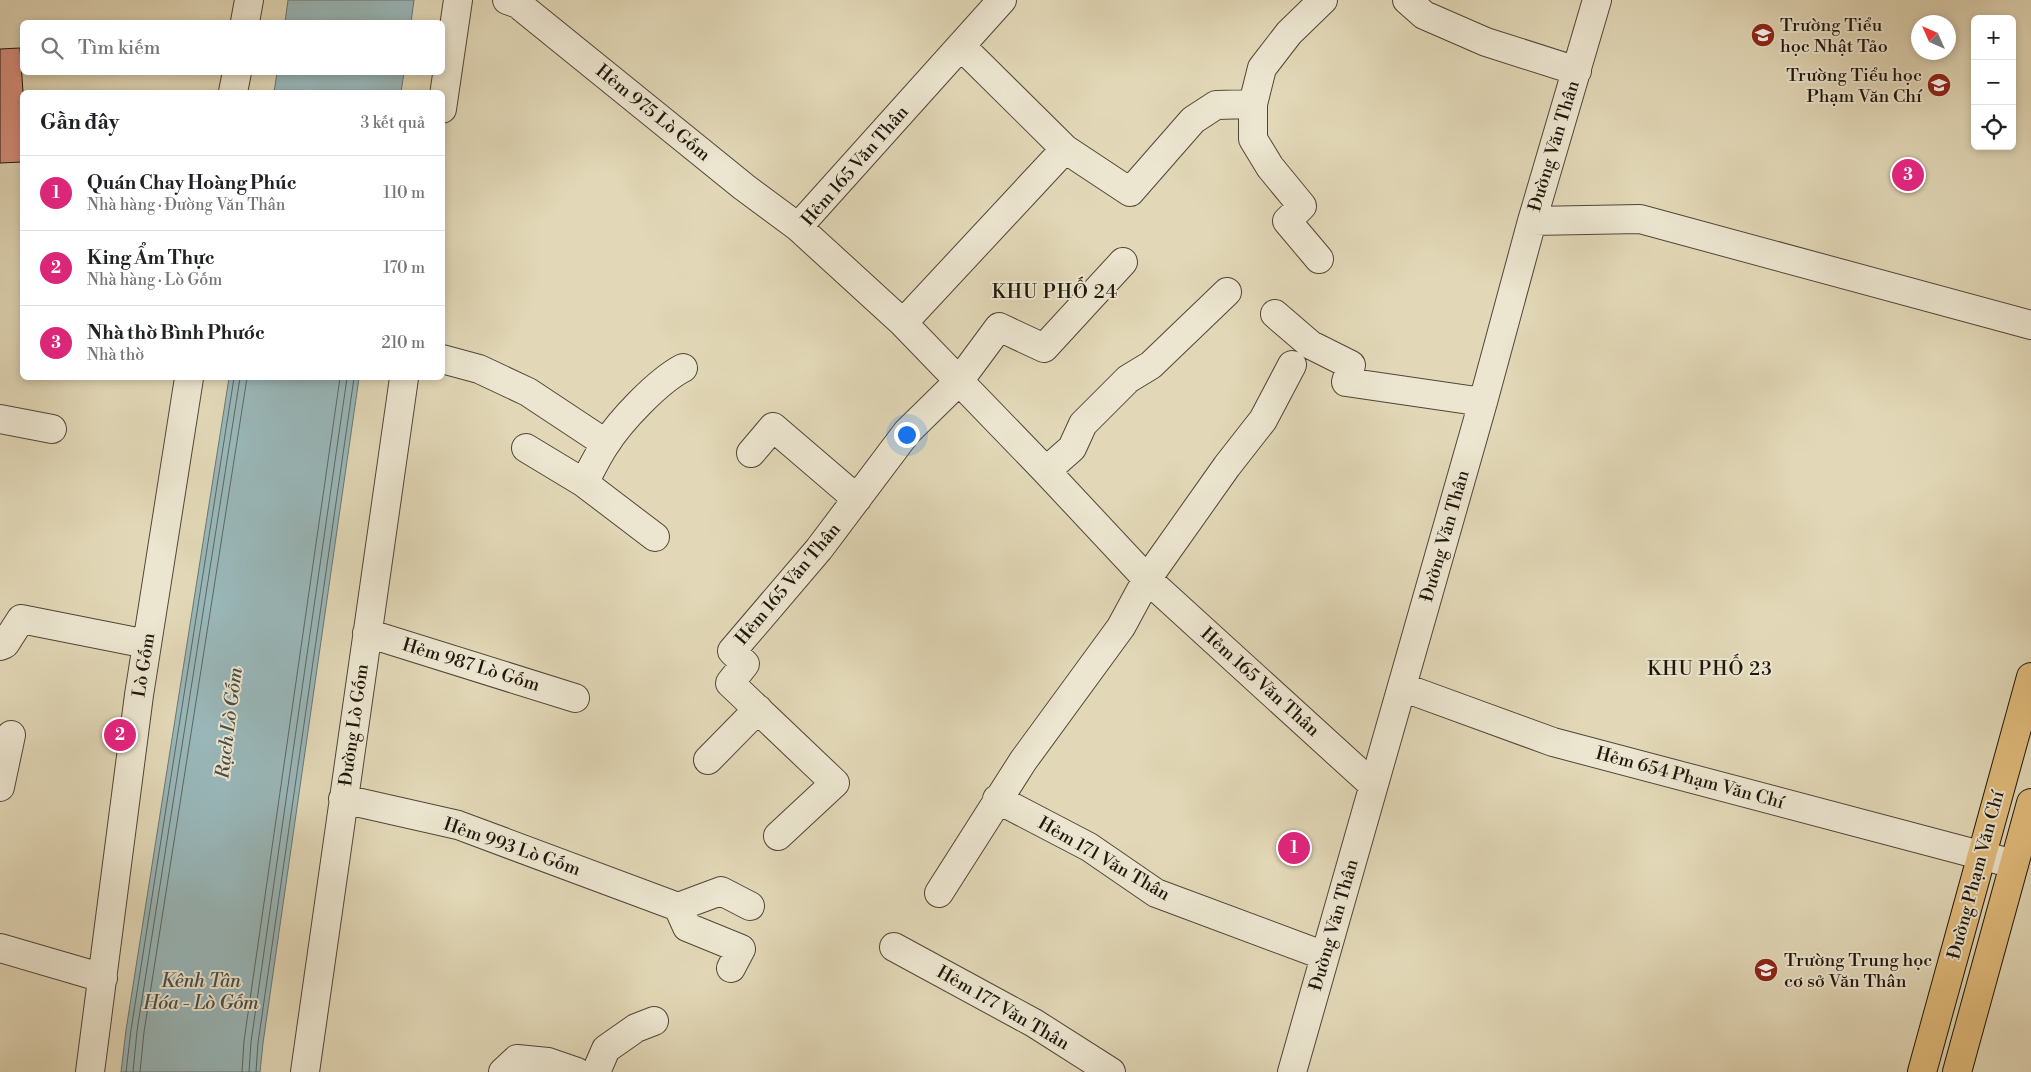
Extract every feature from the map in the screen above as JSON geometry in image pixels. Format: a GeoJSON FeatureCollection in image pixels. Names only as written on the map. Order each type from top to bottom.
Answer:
{"type":"FeatureCollection","features":[{"type":"Feature","properties":{"kind":"main road","name":"Đường Phạm Văn Chí"},"geometry":{"type":"LineString","coordinates":[[1922,1072],[2031,677]]}},
{"type":"Feature","properties":{"kind":"main road","name":"Đường Phạm Văn Chí"},"geometry":{"type":"LineString","coordinates":[[1957,1072],[2014,864],[2029,819]]}},
{"type":"Feature","properties":{"kind":"street"},"geometry":{"type":"LineString","coordinates":[[245,20],[249,0]]}},
{"type":"Feature","properties":{"kind":"street"},"geometry":{"type":"LineString","coordinates":[[445,90],[458,0]]}},
{"type":"Feature","properties":{"kind":"street","name":"Hẻm 975 Lò Gốm"},"geometry":{"type":"LineString","coordinates":[[508,0],[518,4],[744,187],[798,227]]}},
{"type":"Feature","properties":{"kind":"street","name":"Hẻm 165 Văn Thân"},"geometry":{"type":"LineString","coordinates":[[1002,0],[798,227],[903,323],[1046,471],[1146,579],[1373,785]]}},
{"type":"Feature","properties":{"kind":"street"},"geometry":{"type":"LineString","coordinates":[[1319,259],[1287,221],[1302,206],[1270,167],[1253,138],[1253,104],[1262,68],[1289,33],[1323,0]]}},
{"type":"Feature","properties":{"kind":"street"},"geometry":{"type":"LineString","coordinates":[[1407,0],[1424,15],[1486,42],[1577,71]]}},
{"type":"Feature","properties":{"kind":"street","name":"Đường Văn Thân"},"geometry":{"type":"LineString","coordinates":[[1292,1072],[1483,402],[1532,221],[1597,0]]}},
{"type":"Feature","properties":{"kind":"street"},"geometry":{"type":"LineString","coordinates":[[961,46],[1065,149],[1130,192],[1194,120],[1216,105],[1253,104]]}},
{"type":"Feature","properties":{"kind":"street"},"geometry":{"type":"LineString","coordinates":[[233,90],[236,75]]}},
{"type":"Feature","properties":{"kind":"street"},"geometry":{"type":"LineString","coordinates":[[903,323],[1065,149]]}},
{"type":"Feature","properties":{"kind":"street"},"geometry":{"type":"LineString","coordinates":[[1532,221],[1640,219],[2031,326]]}},
{"type":"Feature","properties":{"kind":"street","name":"Hẻm 165 Văn Thân"},"geometry":{"type":"LineString","coordinates":[[778,836],[834,782],[730,682],[745,664],[732,651],[819,549],[907,432],[958,381],[998,327],[1044,348],[1122,262]]}},
{"type":"Feature","properties":{"kind":"street"},"geometry":{"type":"LineString","coordinates":[[1046,471],[1072,448],[1083,424],[1128,379],[1151,365],[1228,292]]}},
{"type":"Feature","properties":{"kind":"street"},"geometry":{"type":"LineString","coordinates":[[1275,314],[1311,345],[1352,365],[1346,382],[1483,402]]}},
{"type":"Feature","properties":{"kind":"street"},"geometry":{"type":"LineString","coordinates":[[445,360],[479,369],[528,392],[605,444]]}},
{"type":"Feature","properties":{"kind":"street"},"geometry":{"type":"LineString","coordinates":[[939,893],[997,799],[1023,761],[1121,627],[1146,579],[1227,466],[1264,420],[1292,365]]}},
{"type":"Feature","properties":{"kind":"street"},"geometry":{"type":"LineString","coordinates":[[584,482],[605,444],[636,408],[671,374],[682,368]]}},
{"type":"Feature","properties":{"kind":"street","name":"Lò Gốm"},"geometry":{"type":"LineString","coordinates":[[90,1072],[147,644],[189,380]]}},
{"type":"Feature","properties":{"kind":"street","name":"Đường Lò Gốm"},"geometry":{"type":"LineString","coordinates":[[305,1072],[404,380]]}},
{"type":"Feature","properties":{"kind":"street"},"geometry":{"type":"LineString","coordinates":[[0,419],[52,429]]}},
{"type":"Feature","properties":{"kind":"street"},"geometry":{"type":"LineString","coordinates":[[751,453],[773,427],[857,499]]}},
{"type":"Feature","properties":{"kind":"street"},"geometry":{"type":"LineString","coordinates":[[526,448],[584,482],[655,537]]}},
{"type":"Feature","properties":{"kind":"street"},"geometry":{"type":"LineString","coordinates":[[0,646],[5,644],[21,620],[147,644]]}},
{"type":"Feature","properties":{"kind":"street","name":"Hẻm 987 Lò Gốm"},"geometry":{"type":"LineString","coordinates":[[367,632],[575,698]]}},
{"type":"Feature","properties":{"kind":"street","name":"Hẻm 654 Phạm Văn Chí"},"geometry":{"type":"LineString","coordinates":[[1402,687],[1553,742],[2014,864]]}},
{"type":"Feature","properties":{"kind":"street"},"geometry":{"type":"LineString","coordinates":[[708,760],[758,709]]}},
{"type":"Feature","properties":{"kind":"street"},"geometry":{"type":"LineString","coordinates":[[0,787],[11,735]]}},
{"type":"Feature","properties":{"kind":"street","name":"Hẻm 993 Lò Gốm"},"geometry":{"type":"LineString","coordinates":[[343,799],[458,825],[678,907]]}},
{"type":"Feature","properties":{"kind":"street","name":"Hẻm 171 Văn Thân"},"geometry":{"type":"LineString","coordinates":[[997,799],[1089,847],[1156,893],[1325,956]]}},
{"type":"Feature","properties":{"kind":"street"},"geometry":{"type":"LineString","coordinates":[[1993,817],[2029,819]]}},
{"type":"Feature","properties":{"kind":"street"},"geometry":{"type":"LineString","coordinates":[[731,968],[741,949],[687,927],[678,907],[721,891],[750,906]]}},
{"type":"Feature","properties":{"kind":"street"},"geometry":{"type":"LineString","coordinates":[[0,948],[103,978]]}},
{"type":"Feature","properties":{"kind":"street","name":"Hẻm 177 Văn Thân"},"geometry":{"type":"LineString","coordinates":[[894,948],[1034,1023],[1110,1072]]}},
{"type":"Feature","properties":{"kind":"street"},"geometry":{"type":"LineString","coordinates":[[596,1072],[606,1049],[636,1028],[654,1021]]}},
{"type":"Feature","properties":{"kind":"street"},"geometry":{"type":"LineString","coordinates":[[503,1072],[517,1059],[548,1062],[577,1072]]}},
{"type":"Feature","properties":{"kind":"water"},"geometry":{"type":"Polygon","coordinates":[[[288,0],[414,0],[411,20],[285,20],[288,0]]]}},
{"type":"Feature","properties":{"kind":"water"},"geometry":{"type":"Polygon","coordinates":[[[277,75],[404,75],[401,90],[274,90],[277,75]]]}},
{"type":"Feature","properties":{"kind":"water","name":"Kênh Tân Hóa - Lò Gốm"},"geometry":{"type":"Polygon","coordinates":[[[229,380],[359,380],[260,1072],[121,1072],[126,1030],[229,380]]]}},
{"type":"Feature","properties":{"kind":"building"},"geometry":{"type":"Polygon","coordinates":[[[20,48],[20,75],[22,75],[23,90],[20,90],[20,162],[0,163],[0,49],[20,48]]]}},
{"type":"Feature","properties":{"kind":"place","name":"Trường Tiểu học Nhật Tảo"},"geometry":{"type":"Point","coordinates":[1763,35]}},
{"type":"Feature","properties":{"kind":"place","name":"Trường Tiểu học Phạm Văn Chí"},"geometry":{"type":"Point","coordinates":[1939,85]}},
{"type":"Feature","properties":{"kind":"place","name":"Nhà thờ Bình Phước"},"geometry":{"type":"Point","coordinates":[1908,175]}},
{"type":"Feature","properties":{"kind":"place","name":"King Ẩm Thực"},"geometry":{"type":"Point","coordinates":[120,735]}},
{"type":"Feature","properties":{"kind":"place","name":"Quán Chay Hoàng Phúc"},"geometry":{"type":"Point","coordinates":[1294,848]}},
{"type":"Feature","properties":{"kind":"place","name":"Trường Trung học cơ sở Văn Thân"},"geometry":{"type":"Point","coordinates":[1766,970]}},
{"type":"Feature","properties":{"kind":"district","name":"KHU PHỐ 24"},"geometry":{"type":"Point","coordinates":[1055,292]}},
{"type":"Feature","properties":{"kind":"district","name":"KHU PHỐ 23"},"geometry":{"type":"Point","coordinates":[1710,669]}},
{"type":"Feature","properties":{"kind":"water label","name":"Rạch Lò Gốm"},"geometry":{"type":"Point","coordinates":[229,723]}}]}
